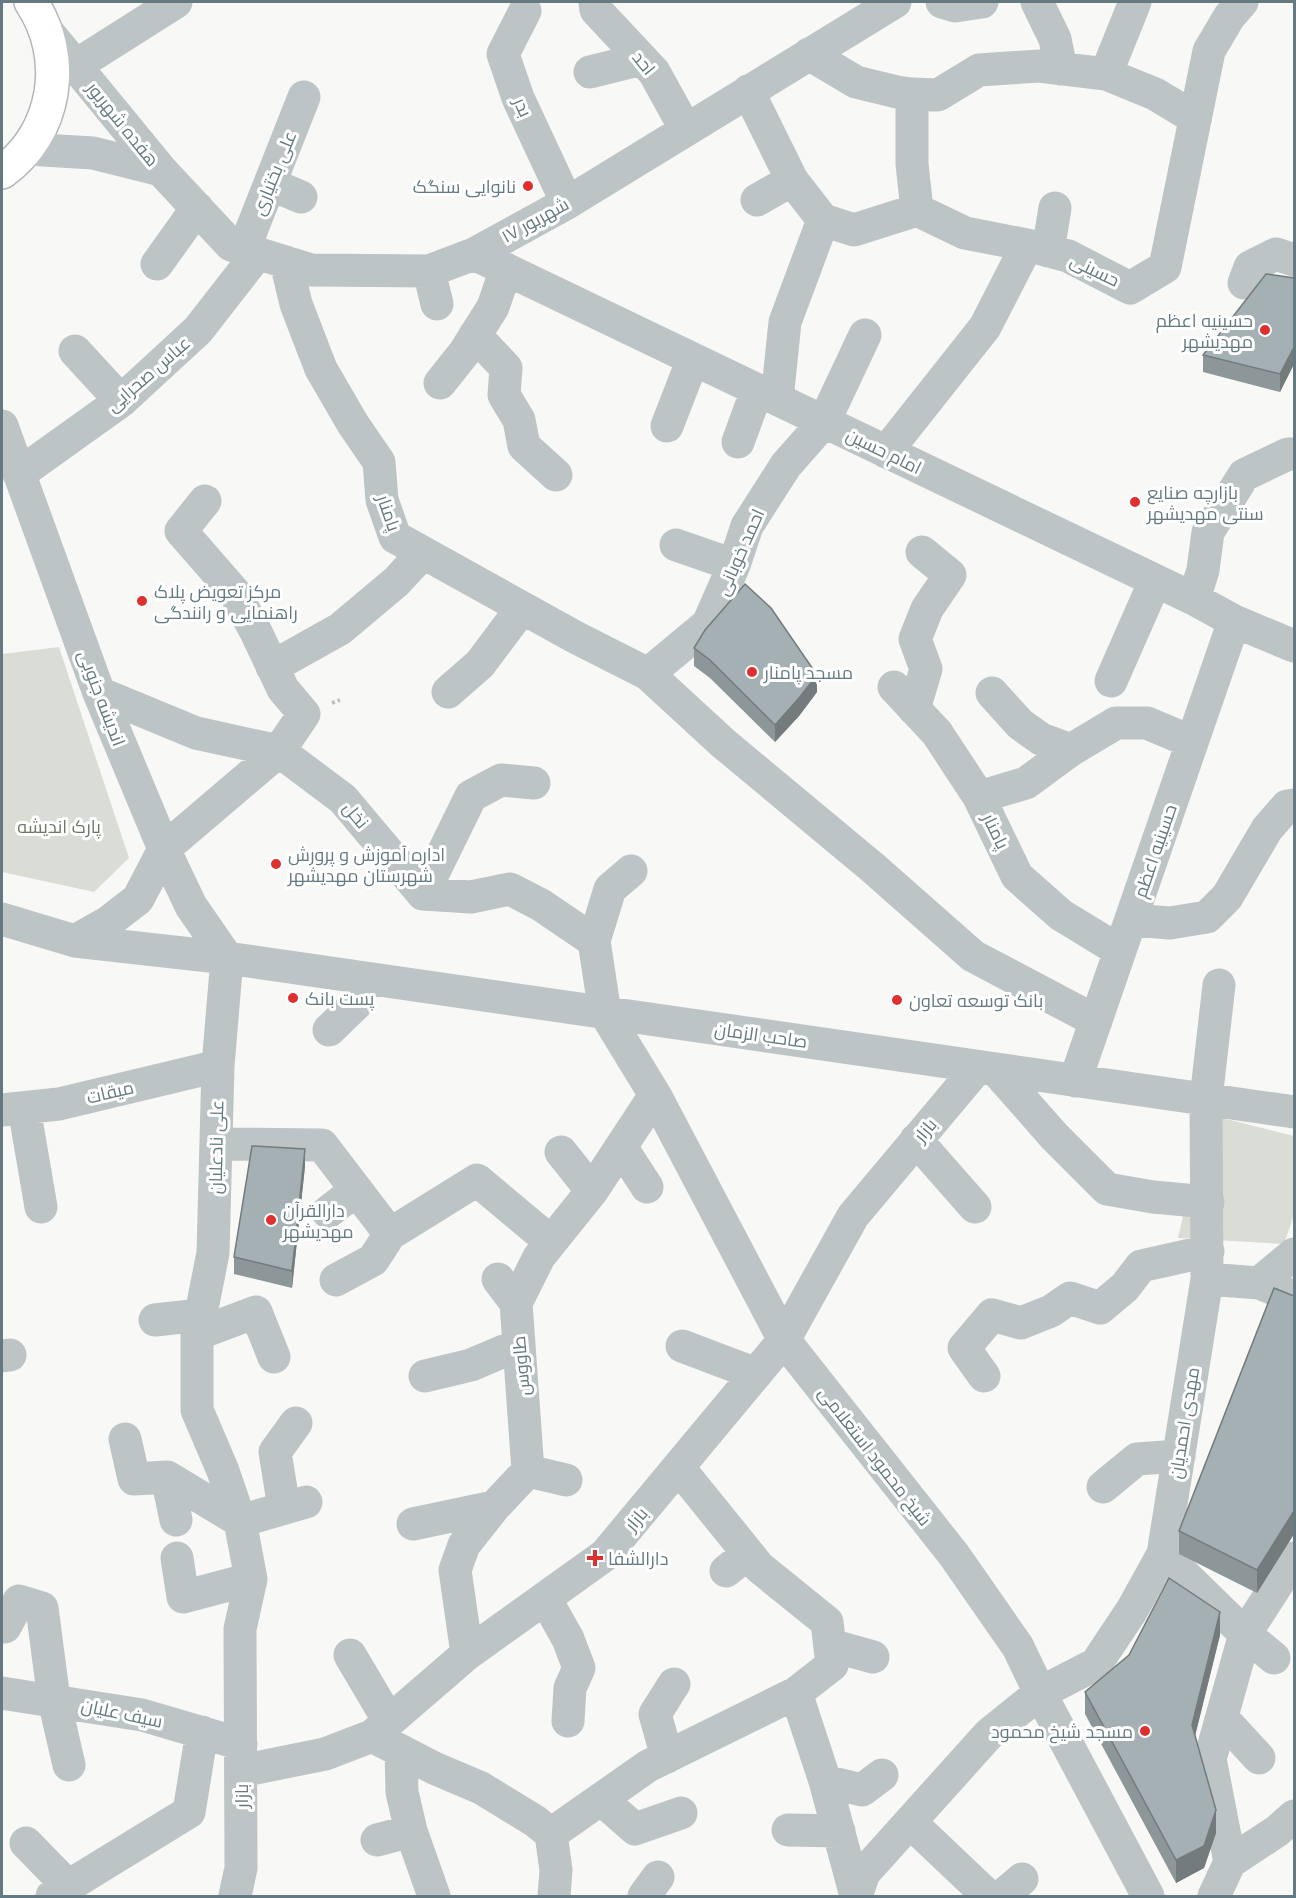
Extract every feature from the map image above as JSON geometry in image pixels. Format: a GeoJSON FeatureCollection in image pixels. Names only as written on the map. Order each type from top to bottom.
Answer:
{"type":"FeatureCollection","features":[{"type":"Feature","properties":{"kind":"main road"},"geometry":{"type":"LineString","coordinates":[[2,172],[27,150],[44,123],[52,93],[54,62],[47,31],[31,2]]}},
{"type":"Feature","properties":{"kind":"street"},"geometry":{"type":"LineString","coordinates":[[75,66],[176,2]]}},
{"type":"Feature","properties":{"kind":"street","name":"احد"},"geometry":{"type":"LineString","coordinates":[[595,2],[596,10],[654,72],[686,130]]}},
{"type":"Feature","properties":{"kind":"street","name":"۱۷ شهریور"},"geometry":{"type":"LineString","coordinates":[[161,170],[231,245],[311,270],[429,271],[474,254],[567,203],[809,54],[848,14],[895,2]]}},
{"type":"Feature","properties":{"kind":"street"},"geometry":{"type":"LineString","coordinates":[[942,2],[955,6],[982,2]]}},
{"type":"Feature","properties":{"kind":"street"},"geometry":{"type":"LineString","coordinates":[[1037,2],[1055,39],[1061,69]]}},
{"type":"Feature","properties":{"kind":"street"},"geometry":{"type":"LineString","coordinates":[[1106,74],[1135,2]]}},
{"type":"Feature","properties":{"kind":"street","name":"حسینی"},"geometry":{"type":"LineString","coordinates":[[1037,248],[1068,256],[1130,288],[1166,267],[1209,51],[1229,17],[1242,2]]}},
{"type":"Feature","properties":{"kind":"street","name":"بدر"},"geometry":{"type":"LineString","coordinates":[[525,11],[503,54],[518,98],[567,203]]}},
{"type":"Feature","properties":{"kind":"street","name":"هفده شهریور"},"geometry":{"type":"LineString","coordinates":[[47,31],[161,170]]}},
{"type":"Feature","properties":{"kind":"street"},"geometry":{"type":"LineString","coordinates":[[809,54],[856,82],[897,92],[938,96],[980,70],[1039,66],[1106,74],[1155,94],[1195,118]]}},
{"type":"Feature","properties":{"kind":"street"},"geometry":{"type":"LineString","coordinates":[[590,72],[642,58]]}},
{"type":"Feature","properties":{"kind":"street"},"geometry":{"type":"LineString","coordinates":[[748,91],[792,180],[823,220],[854,230],[917,210],[965,233],[1037,248]]}},
{"type":"Feature","properties":{"kind":"street"},"geometry":{"type":"LineString","coordinates":[[912,94],[912,164],[917,210]]}},
{"type":"Feature","properties":{"kind":"street","name":"علی بختیاری"},"geometry":{"type":"LineString","coordinates":[[263,255],[270,184],[304,97]]}},
{"type":"Feature","properties":{"kind":"street","name":"هفده شهریور"},"geometry":{"type":"LineString","coordinates":[[27,150],[93,153],[161,170]]}},
{"type":"Feature","properties":{"kind":"street"},"geometry":{"type":"LineString","coordinates":[[757,200],[792,180]]}},
{"type":"Feature","properties":{"kind":"street"},"geometry":{"type":"LineString","coordinates":[[270,184],[301,196]]}},
{"type":"Feature","properties":{"kind":"street"},"geometry":{"type":"LineString","coordinates":[[157,264],[197,208]]}},
{"type":"Feature","properties":{"kind":"street"},"geometry":{"type":"LineString","coordinates":[[886,452],[985,327],[1037,248],[1055,208]]}},
{"type":"Feature","properties":{"kind":"street"},"geometry":{"type":"LineString","coordinates":[[738,442],[767,394],[785,322],[823,220]]}},
{"type":"Feature","properties":{"kind":"street","name":"امام حسین"},"geometry":{"type":"LineString","coordinates":[[474,254],[1155,580],[1234,621],[1294,646]]}},
{"type":"Feature","properties":{"kind":"street"},"geometry":{"type":"LineString","coordinates":[[1244,283],[1250,267],[1276,254],[1294,260]]}},
{"type":"Feature","properties":{"kind":"street","name":"عباس صحرایی"},"geometry":{"type":"LineString","coordinates":[[19,474],[121,401],[198,330],[263,255]]}},
{"type":"Feature","properties":{"kind":"street","name":"پامنار"},"geometry":{"type":"LineString","coordinates":[[263,255],[296,304],[321,369],[353,424],[379,462],[382,500],[395,537],[522,608],[648,674],[723,743],[872,867],[973,956],[1096,1021]]}},
{"type":"Feature","properties":{"kind":"street"},"geometry":{"type":"LineString","coordinates":[[440,383],[464,353],[493,307],[506,269]]}},
{"type":"Feature","properties":{"kind":"street"},"geometry":{"type":"LineString","coordinates":[[429,271],[437,304]]}},
{"type":"Feature","properties":{"kind":"street"},"geometry":{"type":"LineString","coordinates":[[475,335],[506,368],[504,395],[519,420],[524,446],[556,475]]}},
{"type":"Feature","properties":{"kind":"street","name":"احمد خوبانی"},"geometry":{"type":"LineString","coordinates":[[648,674],[708,624],[734,565],[747,526],[786,465],[824,422],[866,335]]}},
{"type":"Feature","properties":{"kind":"street"},"geometry":{"type":"LineString","coordinates":[[75,351],[121,401]]}},
{"type":"Feature","properties":{"kind":"street"},"geometry":{"type":"LineString","coordinates":[[667,426],[693,359]]}},
{"type":"Feature","properties":{"kind":"street","name":"اندیشه جنوبی"},"geometry":{"type":"LineString","coordinates":[[2,426],[99,693],[164,849],[191,906],[227,958]]}},
{"type":"Feature","properties":{"kind":"street"},"geometry":{"type":"LineString","coordinates":[[1194,599],[1203,570],[1208,532],[1244,475],[1288,454],[1294,454]]}},
{"type":"Feature","properties":{"kind":"street"},"geometry":{"type":"LineString","coordinates":[[75,941],[107,923],[138,899],[164,849],[279,751],[304,714],[283,689],[234,593],[181,531],[205,501]]}},
{"type":"Feature","properties":{"kind":"street"},"geometry":{"type":"LineString","coordinates":[[676,545],[734,565]]}},
{"type":"Feature","properties":{"kind":"street","name":"پامنار"},"geometry":{"type":"LineString","coordinates":[[922,552],[950,576],[927,609],[915,639],[926,669],[904,698],[937,733],[979,797],[1017,876],[1061,915],[1120,951]]}},
{"type":"Feature","properties":{"kind":"street"},"geometry":{"type":"LineString","coordinates":[[272,667],[340,629],[396,582],[423,553]]}},
{"type":"Feature","properties":{"kind":"street"},"geometry":{"type":"LineString","coordinates":[[1111,681],[1155,580]]}},
{"type":"Feature","properties":{"kind":"street"},"geometry":{"type":"LineString","coordinates":[[448,692],[480,664],[522,608]]}},
{"type":"Feature","properties":{"kind":"street","name":"حسینیه اعظم"},"geometry":{"type":"LineString","coordinates":[[1075,1081],[1234,621]]}},
{"type":"Feature","properties":{"kind":"street","name":"نخل"},"geometry":{"type":"LineString","coordinates":[[99,693],[196,734],[279,751],[343,799],[423,894]]}},
{"type":"Feature","properties":{"kind":"street"},"geometry":{"type":"LineString","coordinates":[[992,693],[1020,724],[1041,739],[1071,750]]}},
{"type":"Feature","properties":{"kind":"street"},"geometry":{"type":"LineString","coordinates":[[979,797],[1026,783],[1071,750],[1116,723],[1147,723],[1192,742]]}},
{"type":"Feature","properties":{"kind":"street"},"geometry":{"type":"LineString","coordinates":[[534,783],[501,780],[471,796],[423,894],[471,897],[510,889],[541,905],[594,941]]}},
{"type":"Feature","properties":{"kind":"street"},"geometry":{"type":"LineString","coordinates":[[1131,920],[1170,923],[1207,917],[1227,897],[1267,829],[1287,806],[1294,805]]}},
{"type":"Feature","properties":{"kind":"street"},"geometry":{"type":"LineString","coordinates":[[605,1013],[594,941],[610,889],[631,871]]}},
{"type":"Feature","properties":{"kind":"street","name":"صاحب الزمان"},"geometry":{"type":"LineString","coordinates":[[2,919],[75,941],[227,958],[1294,1112]]}},
{"type":"Feature","properties":{"kind":"street","name":"علی نادعلیان"},"geometry":{"type":"LineString","coordinates":[[227,958],[218,1066],[213,1253],[199,1325],[197,1410],[223,1471],[240,1521],[251,1579]]}},
{"type":"Feature","properties":{"kind":"street"},"geometry":{"type":"LineString","coordinates":[[330,1030],[357,1003],[363,978]]}},
{"type":"Feature","properties":{"kind":"street","name":"مهدی احمدیان"},"geometry":{"type":"LineString","coordinates":[[856,1896],[864,1872],[989,1734],[1040,1693],[1096,1664],[1132,1610],[1163,1554],[1207,1265],[1206,1100],[1219,985]]}},
{"type":"Feature","properties":{"kind":"street","name":"شیخ محمود استعلامی"},"geometry":{"type":"LineString","coordinates":[[605,1013],[655,1095],[784,1340],[954,1555],[1018,1647],[1148,1896]]}},
{"type":"Feature","properties":{"kind":"street","name":"میقات"},"geometry":{"type":"LineString","coordinates":[[13,1109],[59,1104],[218,1066]]}},
{"type":"Feature","properties":{"kind":"street"},"geometry":{"type":"LineString","coordinates":[[987,1068],[1107,1189],[1153,1197],[1208,1202]]}},
{"type":"Feature","properties":{"kind":"street","name":"بازار"},"geometry":{"type":"LineString","coordinates":[[235,1896],[241,1869],[241,1758],[325,1754],[381,1729],[467,1654],[605,1556],[784,1340],[853,1216],[916,1140],[987,1068]]}},
{"type":"Feature","properties":{"kind":"street","name":"طاووس"},"geometry":{"type":"LineString","coordinates":[[528,1471],[518,1345],[507,1291],[539,1257],[592,1191],[655,1095]]}},
{"type":"Feature","properties":{"kind":"street"},"geometry":{"type":"LineString","coordinates":[[13,1109],[41,1207]]}},
{"type":"Feature","properties":{"kind":"street"},"geometry":{"type":"LineString","coordinates":[[916,1140],[975,1208]]}},
{"type":"Feature","properties":{"kind":"street"},"geometry":{"type":"LineString","coordinates":[[217,1144],[322,1145],[390,1234]]}},
{"type":"Feature","properties":{"kind":"street"},"geometry":{"type":"LineString","coordinates":[[621,1147],[647,1187]]}},
{"type":"Feature","properties":{"kind":"street"},"geometry":{"type":"LineString","coordinates":[[561,1152],[592,1191]]}},
{"type":"Feature","properties":{"kind":"street"},"geometry":{"type":"LineString","coordinates":[[336,1280],[373,1260],[390,1234],[477,1167],[551,1242]]}},
{"type":"Feature","properties":{"kind":"street"},"geometry":{"type":"LineString","coordinates":[[328,1212],[356,1190]]}},
{"type":"Feature","properties":{"kind":"street"},"geometry":{"type":"LineString","coordinates":[[1259,1283],[1294,1254]]}},
{"type":"Feature","properties":{"kind":"street"},"geometry":{"type":"LineString","coordinates":[[984,1376],[964,1348],[992,1315],[1021,1323],[1051,1311],[1070,1298],[1100,1308],[1125,1287],[1141,1266],[1207,1265],[1294,1297]]}},
{"type":"Feature","properties":{"kind":"street"},"geometry":{"type":"LineString","coordinates":[[155,1320],[199,1325],[256,1312],[274,1357]]}},
{"type":"Feature","properties":{"kind":"street"},"geometry":{"type":"LineString","coordinates":[[425,1376],[471,1365],[518,1345]]}},
{"type":"Feature","properties":{"kind":"street"},"geometry":{"type":"LineString","coordinates":[[682,1346],[756,1374]]}},
{"type":"Feature","properties":{"kind":"street"},"geometry":{"type":"LineString","coordinates":[[125,1438],[134,1479],[167,1477],[240,1521],[295,1505],[275,1452],[296,1423]]}},
{"type":"Feature","properties":{"kind":"street"},"geometry":{"type":"LineString","coordinates":[[1103,1487],[1137,1459],[1179,1456]]}},
{"type":"Feature","properties":{"kind":"street"},"geometry":{"type":"LineString","coordinates":[[551,1834],[648,1766],[796,1693],[832,1665],[827,1622],[759,1567],[737,1562],[679,1468]]}},
{"type":"Feature","properties":{"kind":"street"},"geometry":{"type":"LineString","coordinates":[[467,1654],[455,1570],[464,1545],[494,1507],[528,1471],[566,1480]]}},
{"type":"Feature","properties":{"kind":"street"},"geometry":{"type":"LineString","coordinates":[[167,1477],[176,1520]]}},
{"type":"Feature","properties":{"kind":"street"},"geometry":{"type":"LineString","coordinates":[[414,1524],[494,1507]]}},
{"type":"Feature","properties":{"kind":"street"},"geometry":{"type":"LineString","coordinates":[[1163,1554],[1245,1634],[1274,1658]]}},
{"type":"Feature","properties":{"kind":"street"},"geometry":{"type":"LineString","coordinates":[[177,1558],[183,1597],[251,1579],[240,1629],[241,1758]]}},
{"type":"Feature","properties":{"kind":"street"},"geometry":{"type":"LineString","coordinates":[[1230,1862],[1210,1759],[1245,1634],[1292,1571]]}},
{"type":"Feature","properties":{"kind":"street"},"geometry":{"type":"LineString","coordinates":[[545,1598],[568,1639],[579,1668],[570,1688],[568,1721]]}},
{"type":"Feature","properties":{"kind":"street"},"geometry":{"type":"LineString","coordinates":[[4,1627],[19,1601],[42,1608],[54,1700],[69,1765]]}},
{"type":"Feature","properties":{"kind":"street"},"geometry":{"type":"LineString","coordinates":[[830,1646],[873,1657]]}},
{"type":"Feature","properties":{"kind":"street"},"geometry":{"type":"LineString","coordinates":[[350,1655],[381,1729],[401,1751],[481,1788],[535,1821],[551,1834],[556,1870],[554,1896]]}},
{"type":"Feature","properties":{"kind":"street"},"geometry":{"type":"LineString","coordinates":[[667,1757],[646,1706],[674,1684]]}},
{"type":"Feature","properties":{"kind":"street","name":"سیف علیان"},"geometry":{"type":"LineString","coordinates":[[2,1693],[142,1715],[202,1732],[241,1758]]}},
{"type":"Feature","properties":{"kind":"street"},"geometry":{"type":"LineString","coordinates":[[796,1693],[825,1781],[856,1896]]}},
{"type":"Feature","properties":{"kind":"street"},"geometry":{"type":"LineString","coordinates":[[1222,1718],[1259,1758]]}},
{"type":"Feature","properties":{"kind":"street"},"geometry":{"type":"LineString","coordinates":[[26,1843],[61,1892],[189,1812],[202,1732]]}},
{"type":"Feature","properties":{"kind":"street"},"geometry":{"type":"LineString","coordinates":[[401,1751],[402,1792],[411,1831],[434,1896]]}},
{"type":"Feature","properties":{"kind":"street"},"geometry":{"type":"LineString","coordinates":[[825,1781],[862,1790],[882,1775]]}},
{"type":"Feature","properties":{"kind":"street"},"geometry":{"type":"LineString","coordinates":[[601,1799],[635,1830],[681,1813]]}},
{"type":"Feature","properties":{"kind":"street"},"geometry":{"type":"LineString","coordinates":[[1214,1896],[1230,1862],[1277,1831],[1294,1816]]}},
{"type":"Feature","properties":{"kind":"street"},"geometry":{"type":"LineString","coordinates":[[910,1822],[988,1896]]}},
{"type":"Feature","properties":{"kind":"street"},"geometry":{"type":"LineString","coordinates":[[788,1830],[839,1831]]}},
{"type":"Feature","properties":{"kind":"street"},"geometry":{"type":"LineString","coordinates":[[376,1840],[411,1831]]}},
{"type":"Feature","properties":{"kind":"green space","name":"پارک اندیشه"},"geometry":{"type":"Polygon","coordinates":[[[59,647],[129,858],[94,892],[2,872],[2,654],[59,647]]]}},
{"type":"Feature","properties":{"kind":"green space"},"geometry":{"type":"Polygon","coordinates":[[[1206,1114],[1294,1136],[1294,1215],[1284,1244],[1178,1238],[1206,1114]]]}},
{"type":"Feature","properties":{"kind":"building","name":"حسینیه اعظم مهدیشهر"},"geometry":{"type":"Polygon","coordinates":[[[1266,274],[1294,278],[1294,347],[1280,374],[1203,355],[1266,274]]]}},
{"type":"Feature","properties":{"kind":"building","name":"مسجد پامنار"},"geometry":{"type":"Polygon","coordinates":[[[745,584],[771,608],[817,675],[775,725],[710,660],[694,648],[705,630],[745,584]]]}},
{"type":"Feature","properties":{"kind":"building","name":"دارالقرآن مهدیشهر"},"geometry":{"type":"Polygon","coordinates":[[[252,1146],[305,1149],[292,1271],[234,1257],[252,1146]]]}},
{"type":"Feature","properties":{"kind":"building"},"geometry":{"type":"Polygon","coordinates":[[[1274,1288],[1294,1296],[1294,1511],[1257,1570],[1179,1531],[1274,1288]]]}},
{"type":"Feature","properties":{"kind":"building","name":"مسجد شیخ محمود"},"geometry":{"type":"Polygon","coordinates":[[[1169,1578],[1220,1612],[1192,1725],[1216,1810],[1204,1846],[1176,1860],[1085,1692],[1129,1655],[1169,1578]]]}},
{"type":"Feature","properties":{"kind":"place","name":"نانوایی سنگک"},"geometry":{"type":"Point","coordinates":[528,186]}},
{"type":"Feature","properties":{"kind":"place","name":"حسینیه اعظم مهدیشهر"},"geometry":{"type":"Point","coordinates":[1265,330]}},
{"type":"Feature","properties":{"kind":"place","name":"بازارچه صنایع سنتی مهدیشهر"},"geometry":{"type":"Point","coordinates":[1135,502]}},
{"type":"Feature","properties":{"kind":"place","name":"مرکز تعویض پلاک راهنمایی و رانندگی"},"geometry":{"type":"Point","coordinates":[142,601]}},
{"type":"Feature","properties":{"kind":"place","name":"مسجد پامنار"},"geometry":{"type":"Point","coordinates":[752,672]}},
{"type":"Feature","properties":{"kind":"place","name":"اداره آموزش و پرورش شهرستان مهدیشهر"},"geometry":{"type":"Point","coordinates":[276,864]}},
{"type":"Feature","properties":{"kind":"place","name":"پست بانک"},"geometry":{"type":"Point","coordinates":[293,998]}},
{"type":"Feature","properties":{"kind":"place","name":"بانک توسعه تعاون"},"geometry":{"type":"Point","coordinates":[897,1000]}},
{"type":"Feature","properties":{"kind":"place","name":"دارالقرآن مهدیشهر"},"geometry":{"type":"Point","coordinates":[271,1220]}},
{"type":"Feature","properties":{"kind":"place","name":"دارالشفا"},"geometry":{"type":"Point","coordinates":[595,1558]}},
{"type":"Feature","properties":{"kind":"place","name":"مسجد شیخ محمود"},"geometry":{"type":"Point","coordinates":[1145,1731]}}]}
